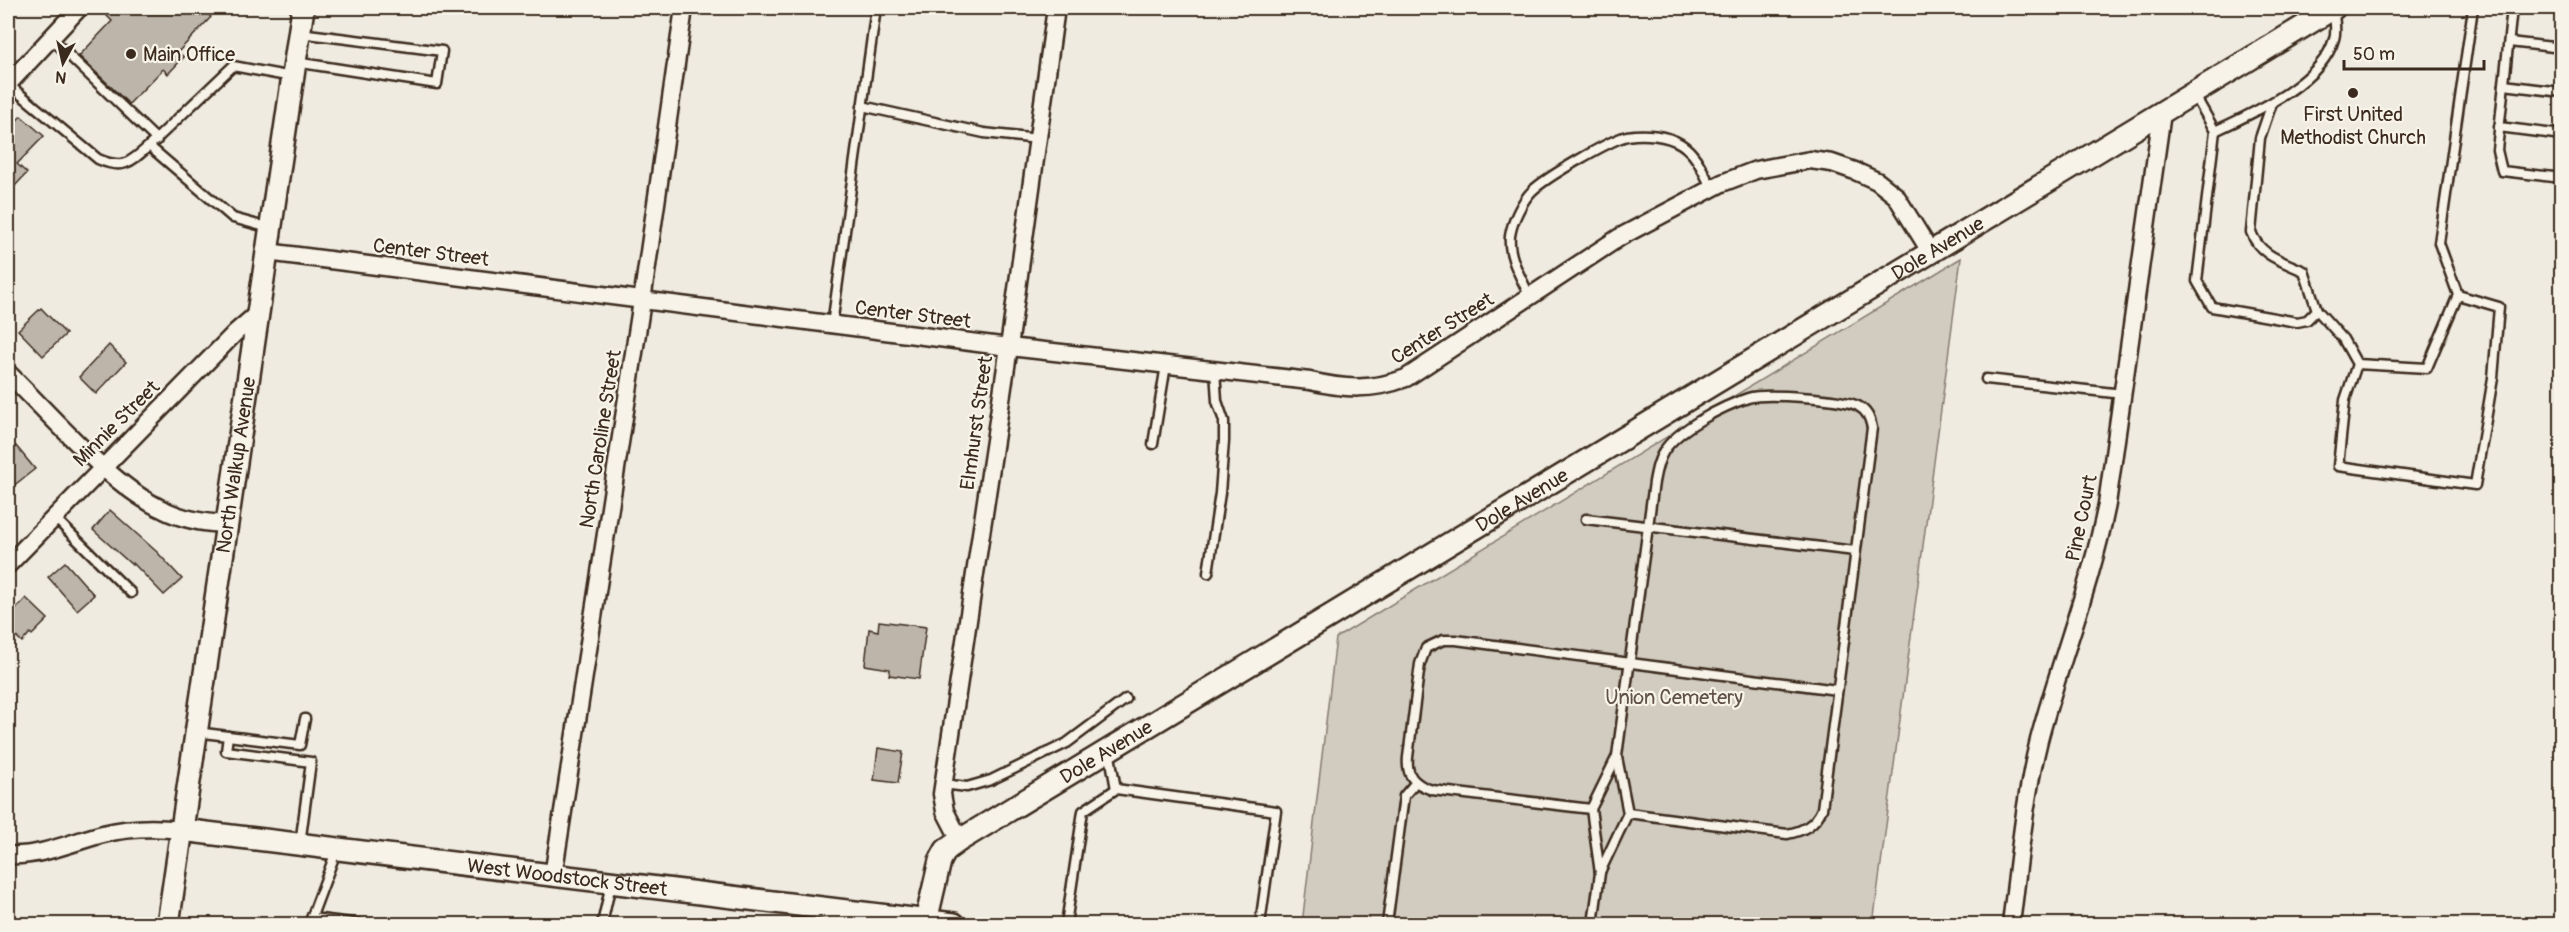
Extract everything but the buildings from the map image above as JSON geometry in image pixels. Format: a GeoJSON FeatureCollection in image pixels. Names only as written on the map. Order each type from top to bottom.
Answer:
{"type":"FeatureCollection","features":[{"type":"Feature","properties":{"kind":"street"},"geometry":{"type":"LineString","coordinates":[[11,78],[79,8]]}},
{"type":"Feature","properties":{"kind":"street","name":"North Walkup Avenue"},"geometry":{"type":"LineString","coordinates":[[168,924],[303,8]]}},
{"type":"Feature","properties":{"kind":"street","name":"North Caroline Street"},"geometry":{"type":"LineString","coordinates":[[553,876],[642,301],[684,8]]}},
{"type":"Feature","properties":{"kind":"street","name":"Elmhurst Street"},"geometry":{"type":"LineString","coordinates":[[960,840],[945,811],[943,784],[1056,8]]}},
{"type":"Feature","properties":{"kind":"street","name":"Dole Avenue"},"geometry":{"type":"LineString","coordinates":[[926,921],[940,861],[946,850],[960,840],[2334,8]]}},
{"type":"Feature","properties":{"kind":"street","name":"Pine Court"},"geometry":{"type":"LineString","coordinates":[[2011,924],[2030,782],[2053,689],[2098,548],[2112,478],[2162,113]]}},
{"type":"Feature","properties":{"kind":"street","name":"Center Street"},"geometry":{"type":"LineString","coordinates":[[267,252],[832,325],[1310,381],[1338,388],[1361,389],[1385,386],[1428,365],[1620,237],[1712,189],[1756,170],[1810,160],[1832,163],[1877,181],[1896,196],[1930,251]]}},
{"type":"Feature","properties":{"kind":"street","name":"Minnie Street"},"geometry":{"type":"LineString","coordinates":[[8,565],[103,466],[236,332],[257,314]]}},
{"type":"Feature","properties":{"kind":"street"},"geometry":{"type":"LineString","coordinates":[[8,373],[103,466],[145,500],[191,520],[226,524]]}},
{"type":"Feature","properties":{"kind":"street"},"geometry":{"type":"LineString","coordinates":[[8,855],[41,852],[105,833],[131,828],[154,827],[182,830]]}},
{"type":"Feature","properties":{"kind":"street","name":"West Woodstock Street"},"geometry":{"type":"LineString","coordinates":[[182,830],[612,883],[887,921],[954,924]]}},
{"type":"Feature","properties":{"kind":"lane"},"geometry":{"type":"LineString","coordinates":[[832,325],[876,8]]}},
{"type":"Feature","properties":{"kind":"lane"},"geometry":{"type":"LineString","coordinates":[[2215,131],[2272,103],[2317,69],[2335,39],[2334,8]]}},
{"type":"Feature","properties":{"kind":"lane"},"geometry":{"type":"LineString","coordinates":[[2356,364],[2427,368],[2458,295],[2439,243],[2474,8]]}},
{"type":"Feature","properties":{"kind":"lane"},"geometry":{"type":"LineString","coordinates":[[2512,8],[2497,150],[2502,171],[2562,178]]}},
{"type":"Feature","properties":{"kind":"lane"},"geometry":{"type":"LineString","coordinates":[[11,78],[98,159],[114,166],[123,164],[157,140],[233,66],[437,84],[442,51],[299,33]]}},
{"type":"Feature","properties":{"kind":"lane"},"geometry":{"type":"LineString","coordinates":[[51,38],[157,140]]}},
{"type":"Feature","properties":{"kind":"lane"},"geometry":{"type":"LineString","coordinates":[[2509,42],[2562,48]]}},
{"type":"Feature","properties":{"kind":"lane"},"geometry":{"type":"LineString","coordinates":[[2504,85],[2562,93]]}},
{"type":"Feature","properties":{"kind":"lane"},"geometry":{"type":"LineString","coordinates":[[2194,94],[2215,131],[2197,281],[2212,307],[2297,322],[2307,320],[2317,310]]}},
{"type":"Feature","properties":{"kind":"lane"},"geometry":{"type":"LineString","coordinates":[[2272,103],[2260,138],[2251,232],[2256,245],[2275,258],[2304,271],[2317,310],[2343,339],[2356,364],[2345,400],[2338,466],[2475,485],[2493,378],[2499,307],[2458,295]]}},
{"type":"Feature","properties":{"kind":"lane"},"geometry":{"type":"LineString","coordinates":[[862,106],[984,134],[1038,139]]}},
{"type":"Feature","properties":{"kind":"lane"},"geometry":{"type":"LineString","coordinates":[[2499,127],[2562,135]]}},
{"type":"Feature","properties":{"kind":"lane"},"geometry":{"type":"LineString","coordinates":[[1530,297],[1511,256],[1510,235],[1518,213],[1530,192],[1550,176],[1626,136],[1652,135],[1679,142],[1693,152],[1712,189]]}},
{"type":"Feature","properties":{"kind":"lane"},"geometry":{"type":"LineString","coordinates":[[149,146],[233,218],[270,228]]}},
{"type":"Feature","properties":{"kind":"lane"},"geometry":{"type":"LineString","coordinates":[[1153,444],[1166,365]]}},
{"type":"Feature","properties":{"kind":"lane"},"geometry":{"type":"LineString","coordinates":[[1208,573],[1220,493],[1224,441],[1224,422],[1217,401],[1215,370]]}},
{"type":"Feature","properties":{"kind":"lane"},"geometry":{"type":"LineString","coordinates":[[1986,378],[2123,394]]}},
{"type":"Feature","properties":{"kind":"lane"},"geometry":{"type":"LineString","coordinates":[[1593,924],[1600,873],[1591,809],[1617,756],[1654,482],[1662,453],[1677,437],[1703,419],[1738,402],[1763,396],[1848,403],[1865,411],[1872,428],[1822,809],[1818,818],[1805,830],[1787,834],[1628,813]]}},
{"type":"Feature","properties":{"kind":"lane"},"geometry":{"type":"LineString","coordinates":[[54,517],[130,592]]}},
{"type":"Feature","properties":{"kind":"lane"},"geometry":{"type":"LineString","coordinates":[[1586,519],[1856,551]]}},
{"type":"Feature","properties":{"kind":"lane"},"geometry":{"type":"LineString","coordinates":[[1591,809],[1432,790],[1409,776],[1408,757],[1420,664],[1426,648],[1443,640],[1456,640],[1837,690]]}},
{"type":"Feature","properties":{"kind":"lane"},"geometry":{"type":"LineString","coordinates":[[943,784],[967,787],[991,780],[1066,743],[1126,699]]}},
{"type":"Feature","properties":{"kind":"lane"},"geometry":{"type":"LineString","coordinates":[[196,732],[300,745],[305,719]]}},
{"type":"Feature","properties":{"kind":"lane"},"geometry":{"type":"LineString","coordinates":[[228,736],[226,751],[311,762],[300,844]]}},
{"type":"Feature","properties":{"kind":"lane"},"geometry":{"type":"LineString","coordinates":[[1109,749],[1116,789]]}},
{"type":"Feature","properties":{"kind":"lane"},"geometry":{"type":"LineString","coordinates":[[1600,873],[1628,813],[1617,756]]}},
{"type":"Feature","properties":{"kind":"lane"},"geometry":{"type":"LineString","coordinates":[[1387,924],[1404,796],[1416,782]]}},
{"type":"Feature","properties":{"kind":"lane"},"geometry":{"type":"LineString","coordinates":[[1066,924],[1083,812],[1116,789],[1276,811],[1260,924]]}},
{"type":"Feature","properties":{"kind":"lane"},"geometry":{"type":"LineString","coordinates":[[338,849],[310,921],[360,924]]}},
{"type":"Feature","properties":{"kind":"lane"},"geometry":{"type":"LineString","coordinates":[[602,924],[612,883]]}},
{"type":"Feature","properties":{"kind":"green space","name":"Union Cemetery"},"geometry":{"type":"Polygon","coordinates":[[[1961,258],[1873,924],[1302,924],[1336,638],[1961,258]]]}},
{"type":"Feature","properties":{"kind":"place","name":"Main Office"},"geometry":{"type":"Point","coordinates":[131,54]}},
{"type":"Feature","properties":{"kind":"place","name":"First United Methodist Church"},"geometry":{"type":"Point","coordinates":[2353,93]}}]}
